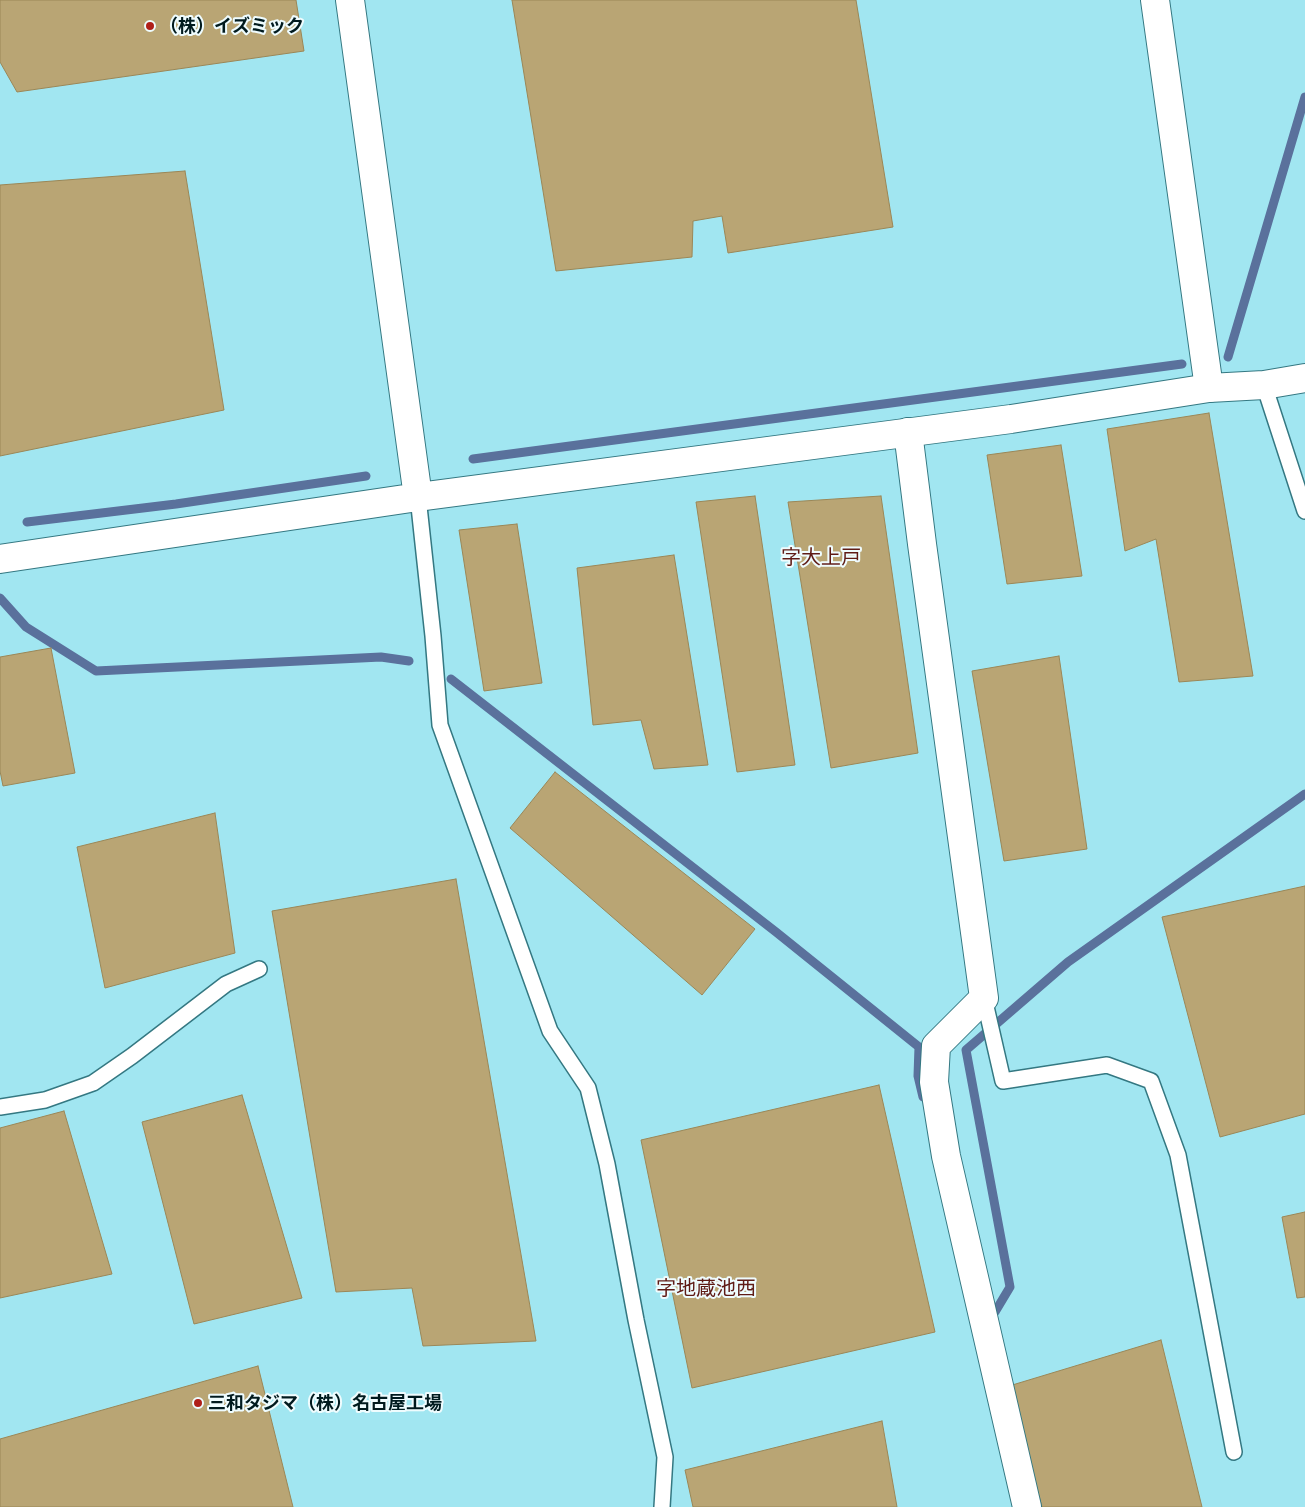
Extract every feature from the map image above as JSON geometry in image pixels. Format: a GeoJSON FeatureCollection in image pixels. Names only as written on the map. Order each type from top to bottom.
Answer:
{"type":"FeatureCollection","features":[{"type":"Feature","properties":{"kind":"street"},"geometry":{"type":"LineString","coordinates":[[350,0],[418,497]]}},
{"type":"Feature","properties":{"kind":"street"},"geometry":{"type":"LineString","coordinates":[[1155,0],[1209,388]]}},
{"type":"Feature","properties":{"kind":"street"},"geometry":{"type":"LineString","coordinates":[[0,559],[418,497],[1011,419],[1209,388],[1264,386],[1304,373]]}},
{"type":"Feature","properties":{"kind":"street"},"geometry":{"type":"LineString","coordinates":[[908,432],[986,1007],[936,1046],[934,1082],[946,1156],[1027,1507]]}},
{"type":"Feature","properties":{"kind":"lane"},"geometry":{"type":"LineString","coordinates":[[1264,386],[1305,511]]}},
{"type":"Feature","properties":{"kind":"lane"},"geometry":{"type":"LineString","coordinates":[[418,497],[433,636],[440,725],[550,1031],[588,1088],[607,1164],[636,1320],[665,1458],[662,1507]]}},
{"type":"Feature","properties":{"kind":"lane"},"geometry":{"type":"LineString","coordinates":[[0,1106],[45,1100],[92,1083],[132,1056],[226,984],[259,969]]}},
{"type":"Feature","properties":{"kind":"lane"},"geometry":{"type":"LineString","coordinates":[[986,1007],[1003,1081],[1107,1065],[1151,1081],[1178,1155],[1234,1452]]}},
{"type":"Feature","properties":{"kind":"building","name":"（株）イズミック"},"geometry":{"type":"Polygon","coordinates":[[[0,0],[296,0],[304,51],[17,92],[0,62],[0,0]]]}},
{"type":"Feature","properties":{"kind":"building"},"geometry":{"type":"Polygon","coordinates":[[[512,0],[856,0],[893,227],[728,253],[722,216],[693,221],[692,257],[556,271],[512,0]]]}},
{"type":"Feature","properties":{"kind":"building"},"geometry":{"type":"Polygon","coordinates":[[[185,171],[224,410],[0,456],[0,185],[185,171]]]}},
{"type":"Feature","properties":{"kind":"building"},"geometry":{"type":"Polygon","coordinates":[[[1209,413],[1253,676],[1179,682],[1156,539],[1125,551],[1107,429],[1209,413]]]}},
{"type":"Feature","properties":{"kind":"building"},"geometry":{"type":"Polygon","coordinates":[[[1061,445],[1082,576],[1007,584],[987,455],[1061,445]]]}},
{"type":"Feature","properties":{"kind":"building"},"geometry":{"type":"Polygon","coordinates":[[[755,496],[795,765],[737,772],[696,502],[755,496]]]}},
{"type":"Feature","properties":{"kind":"building"},"geometry":{"type":"Polygon","coordinates":[[[881,496],[918,753],[831,768],[788,502],[881,496]]]}},
{"type":"Feature","properties":{"kind":"building"},"geometry":{"type":"Polygon","coordinates":[[[517,524],[542,683],[484,691],[459,530],[517,524]]]}},
{"type":"Feature","properties":{"kind":"building"},"geometry":{"type":"Polygon","coordinates":[[[674,555],[708,765],[654,769],[641,720],[593,725],[577,568],[674,555]]]}},
{"type":"Feature","properties":{"kind":"building"},"geometry":{"type":"Polygon","coordinates":[[[51,648],[75,773],[3,786],[0,771],[0,657],[51,648]]]}},
{"type":"Feature","properties":{"kind":"building"},"geometry":{"type":"Polygon","coordinates":[[[1059,656],[1087,849],[1004,861],[972,671],[1059,656]]]}},
{"type":"Feature","properties":{"kind":"building"},"geometry":{"type":"Polygon","coordinates":[[[555,772],[755,929],[702,995],[510,828],[555,772]]]}},
{"type":"Feature","properties":{"kind":"building"},"geometry":{"type":"Polygon","coordinates":[[[215,813],[235,953],[105,988],[77,847],[215,813]]]}},
{"type":"Feature","properties":{"kind":"building"},"geometry":{"type":"Polygon","coordinates":[[[456,879],[536,1341],[423,1346],[412,1288],[336,1292],[272,911],[456,879]]]}},
{"type":"Feature","properties":{"kind":"building"},"geometry":{"type":"Polygon","coordinates":[[[1305,886],[1305,1114],[1220,1137],[1162,917],[1305,886]]]}},
{"type":"Feature","properties":{"kind":"building"},"geometry":{"type":"Polygon","coordinates":[[[879,1085],[935,1332],[692,1388],[641,1140],[879,1085]]]}},
{"type":"Feature","properties":{"kind":"building"},"geometry":{"type":"Polygon","coordinates":[[[242,1095],[302,1298],[194,1324],[142,1122],[242,1095]]]}},
{"type":"Feature","properties":{"kind":"building"},"geometry":{"type":"Polygon","coordinates":[[[64,1111],[112,1274],[0,1298],[0,1128],[64,1111]]]}},
{"type":"Feature","properties":{"kind":"building"},"geometry":{"type":"Polygon","coordinates":[[[1305,1212],[1305,1297],[1297,1298],[1282,1217],[1305,1212]]]}},
{"type":"Feature","properties":{"kind":"building"},"geometry":{"type":"Polygon","coordinates":[[[1161,1340],[1202,1507],[1042,1507],[1009,1386],[1161,1340]]]}},
{"type":"Feature","properties":{"kind":"building","name":"三和タジマ（株）名古屋工場"},"geometry":{"type":"Polygon","coordinates":[[[258,1366],[293,1507],[0,1507],[0,1439],[258,1366]]]}},
{"type":"Feature","properties":{"kind":"building"},"geometry":{"type":"Polygon","coordinates":[[[882,1421],[897,1507],[693,1507],[685,1470],[882,1421]]]}},
{"type":"Feature","properties":{"kind":"waterway"},"geometry":{"type":"LineString","coordinates":[[1228,357],[1305,97]]}},
{"type":"Feature","properties":{"kind":"waterway"},"geometry":{"type":"LineString","coordinates":[[473,459],[1182,364]]}},
{"type":"Feature","properties":{"kind":"waterway"},"geometry":{"type":"LineString","coordinates":[[27,522],[176,504],[366,476]]}},
{"type":"Feature","properties":{"kind":"waterway"},"geometry":{"type":"LineString","coordinates":[[0,598],[26,627],[96,671],[381,657],[409,661]]}},
{"type":"Feature","properties":{"kind":"waterway"},"geometry":{"type":"LineString","coordinates":[[451,679],[776,932],[919,1047],[918,1076],[923,1097]]}},
{"type":"Feature","properties":{"kind":"waterway"},"geometry":{"type":"LineString","coordinates":[[995,1312],[1010,1287],[966,1050],[1068,962],[1305,794]]}},
{"type":"Feature","properties":{"kind":"place","name":"（株）イズミック"},"geometry":{"type":"Point","coordinates":[150,26]}},
{"type":"Feature","properties":{"kind":"place","name":"三和タジマ（株）名古屋工場"},"geometry":{"type":"Point","coordinates":[198,1403]}},
{"type":"Feature","properties":{"kind":"district","name":"字大上戸"},"geometry":{"type":"Point","coordinates":[821,557]}},
{"type":"Feature","properties":{"kind":"district","name":"字地蔵池西"},"geometry":{"type":"Point","coordinates":[706,1288]}}]}
